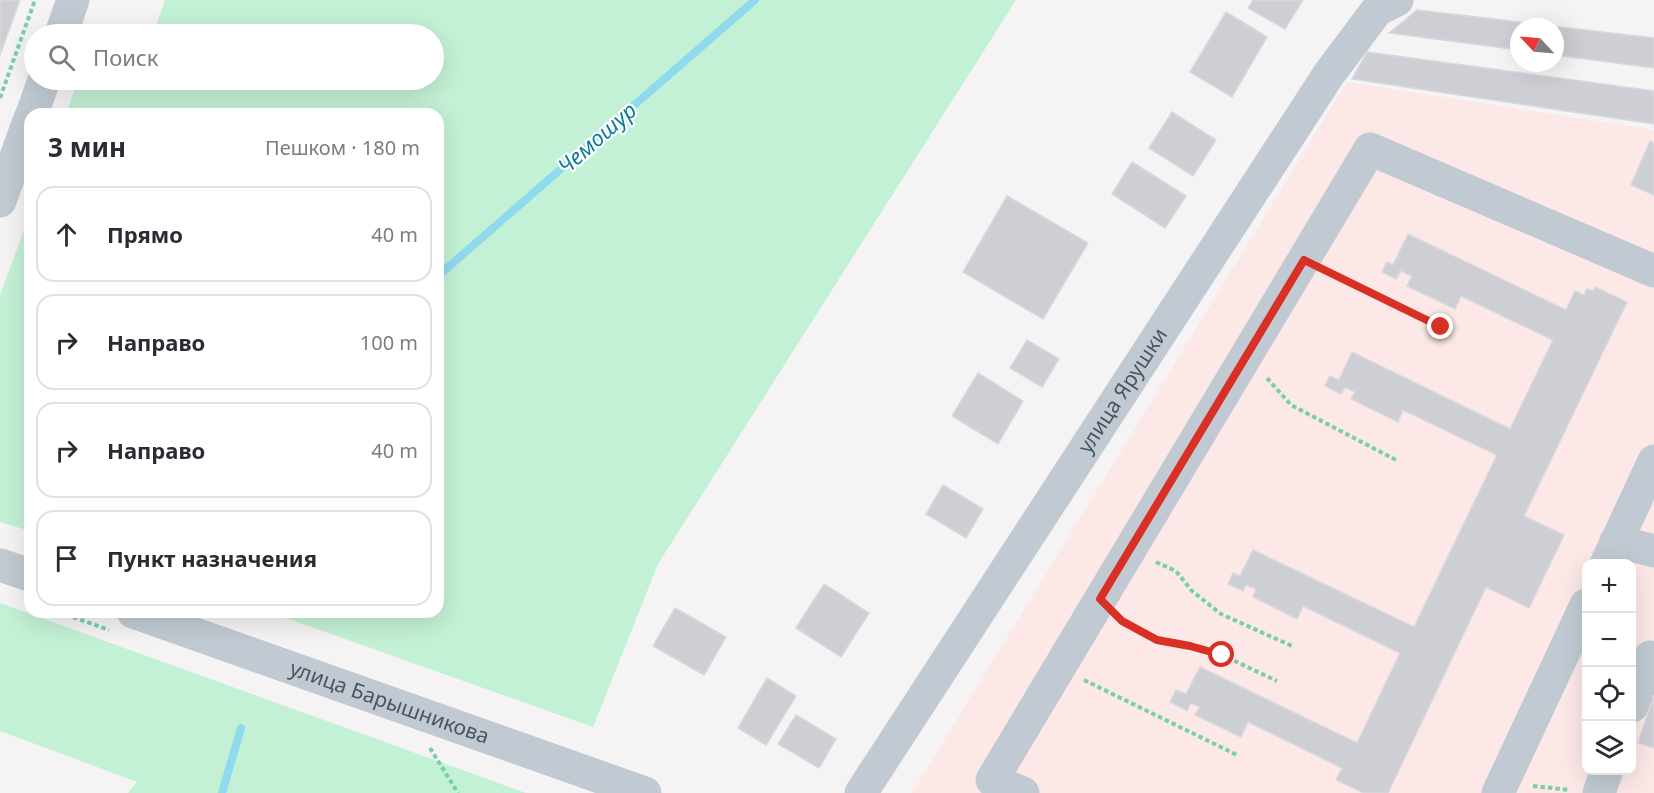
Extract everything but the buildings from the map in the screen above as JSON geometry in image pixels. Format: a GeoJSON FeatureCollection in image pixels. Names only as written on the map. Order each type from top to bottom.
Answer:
{"type":"FeatureCollection","features":[{"type":"Feature","properties":{"kind":"street"},"geometry":{"type":"LineString","coordinates":[[65,24],[73,0]]}},
{"type":"Feature","properties":{"kind":"street","name":"улица Ярушки"},"geometry":{"type":"LineString","coordinates":[[861,793],[1329,74],[1377,10],[1397,0]]}},
{"type":"Feature","properties":{"kind":"street"},"geometry":{"type":"LineString","coordinates":[[34,108],[40,90]]}},
{"type":"Feature","properties":{"kind":"street"},"geometry":{"type":"LineString","coordinates":[[0,201],[24,135]]}},
{"type":"Feature","properties":{"kind":"street"},"geometry":{"type":"LineString","coordinates":[[1023,793],[992,780],[1370,149],[1654,271]]}},
{"type":"Feature","properties":{"kind":"street"},"geometry":{"type":"LineString","coordinates":[[1654,461],[1611,552],[1654,551]]}},
{"type":"Feature","properties":{"kind":"street"},"geometry":{"type":"LineString","coordinates":[[0,565],[24,573]]}},
{"type":"Feature","properties":{"kind":"street","name":"улица Барышникова"},"geometry":{"type":"LineString","coordinates":[[150,618],[645,793]]}},
{"type":"Feature","properties":{"kind":"street"},"geometry":{"type":"LineString","coordinates":[[1500,788],[1582,623]]}},
{"type":"Feature","properties":{"kind":"street"},"geometry":{"type":"LineString","coordinates":[[1636,690],[1645,655]]}},
{"type":"Feature","properties":{"kind":"street"},"geometry":{"type":"LineString","coordinates":[[1599,793],[1606,775]]}},
{"type":"Feature","properties":{"kind":"path"},"geometry":{"type":"LineString","coordinates":[[26,24],[35,0]]}},
{"type":"Feature","properties":{"kind":"path"},"geometry":{"type":"LineString","coordinates":[[0,98],[24,31]]}},
{"type":"Feature","properties":{"kind":"path"},"geometry":{"type":"LineString","coordinates":[[1304,260],[1441,327]]}},
{"type":"Feature","properties":{"kind":"path"},"geometry":{"type":"LineString","coordinates":[[1246,355],[1291,405],[1396,460]]}},
{"type":"Feature","properties":{"kind":"path"},"geometry":{"type":"LineString","coordinates":[[1123,561],[1151,560],[1176,571],[1192,591],[1221,614],[1292,646]]}},
{"type":"Feature","properties":{"kind":"path"},"geometry":{"type":"LineString","coordinates":[[1100,599],[1122,621],[1157,640],[1222,655],[1277,681]]}},
{"type":"Feature","properties":{"kind":"path"},"geometry":{"type":"LineString","coordinates":[[1059,668],[1237,755]]}},
{"type":"Feature","properties":{"kind":"path"},"geometry":{"type":"LineString","coordinates":[[428,746],[458,793]]}},
{"type":"Feature","properties":{"kind":"path"},"geometry":{"type":"LineString","coordinates":[[1500,788],[1599,793]]}},
{"type":"Feature","properties":{"kind":"shaded area"},"geometry":{"type":"Polygon","coordinates":[[[1347,82],[1654,130],[1654,793],[912,793],[1347,82]]]}},
{"type":"Feature","properties":{"kind":"green space"},"geometry":{"type":"Polygon","coordinates":[[[165,0],[1016,0],[658,564],[593,727],[286,618],[444,618],[444,108],[68,108],[74,90],[444,90],[444,24],[157,24],[165,0]]]}},
{"type":"Feature","properties":{"kind":"green space"},"geometry":{"type":"Polygon","coordinates":[[[24,230],[24,529],[0,522],[0,295],[24,230]]]}},
{"type":"Feature","properties":{"kind":"green space"},"geometry":{"type":"Polygon","coordinates":[[[0,603],[24,612],[24,618],[42,618],[526,793],[128,793],[137,782],[0,731],[0,603]]]}},
{"type":"Feature","properties":{"kind":"waterway","name":"Чемошур"},"geometry":{"type":"LineString","coordinates":[[444,271],[755,0]]}},
{"type":"Feature","properties":{"kind":"waterway","name":"Чемошур"},"geometry":{"type":"LineString","coordinates":[[222,793],[241,728]]}},
{"type":"Feature","properties":{"kind":"route"},"geometry":{"type":"LineString","coordinates":[[1222,655],[1157,640],[1122,621],[1100,599],[1304,260],[1441,327]]}}]}
